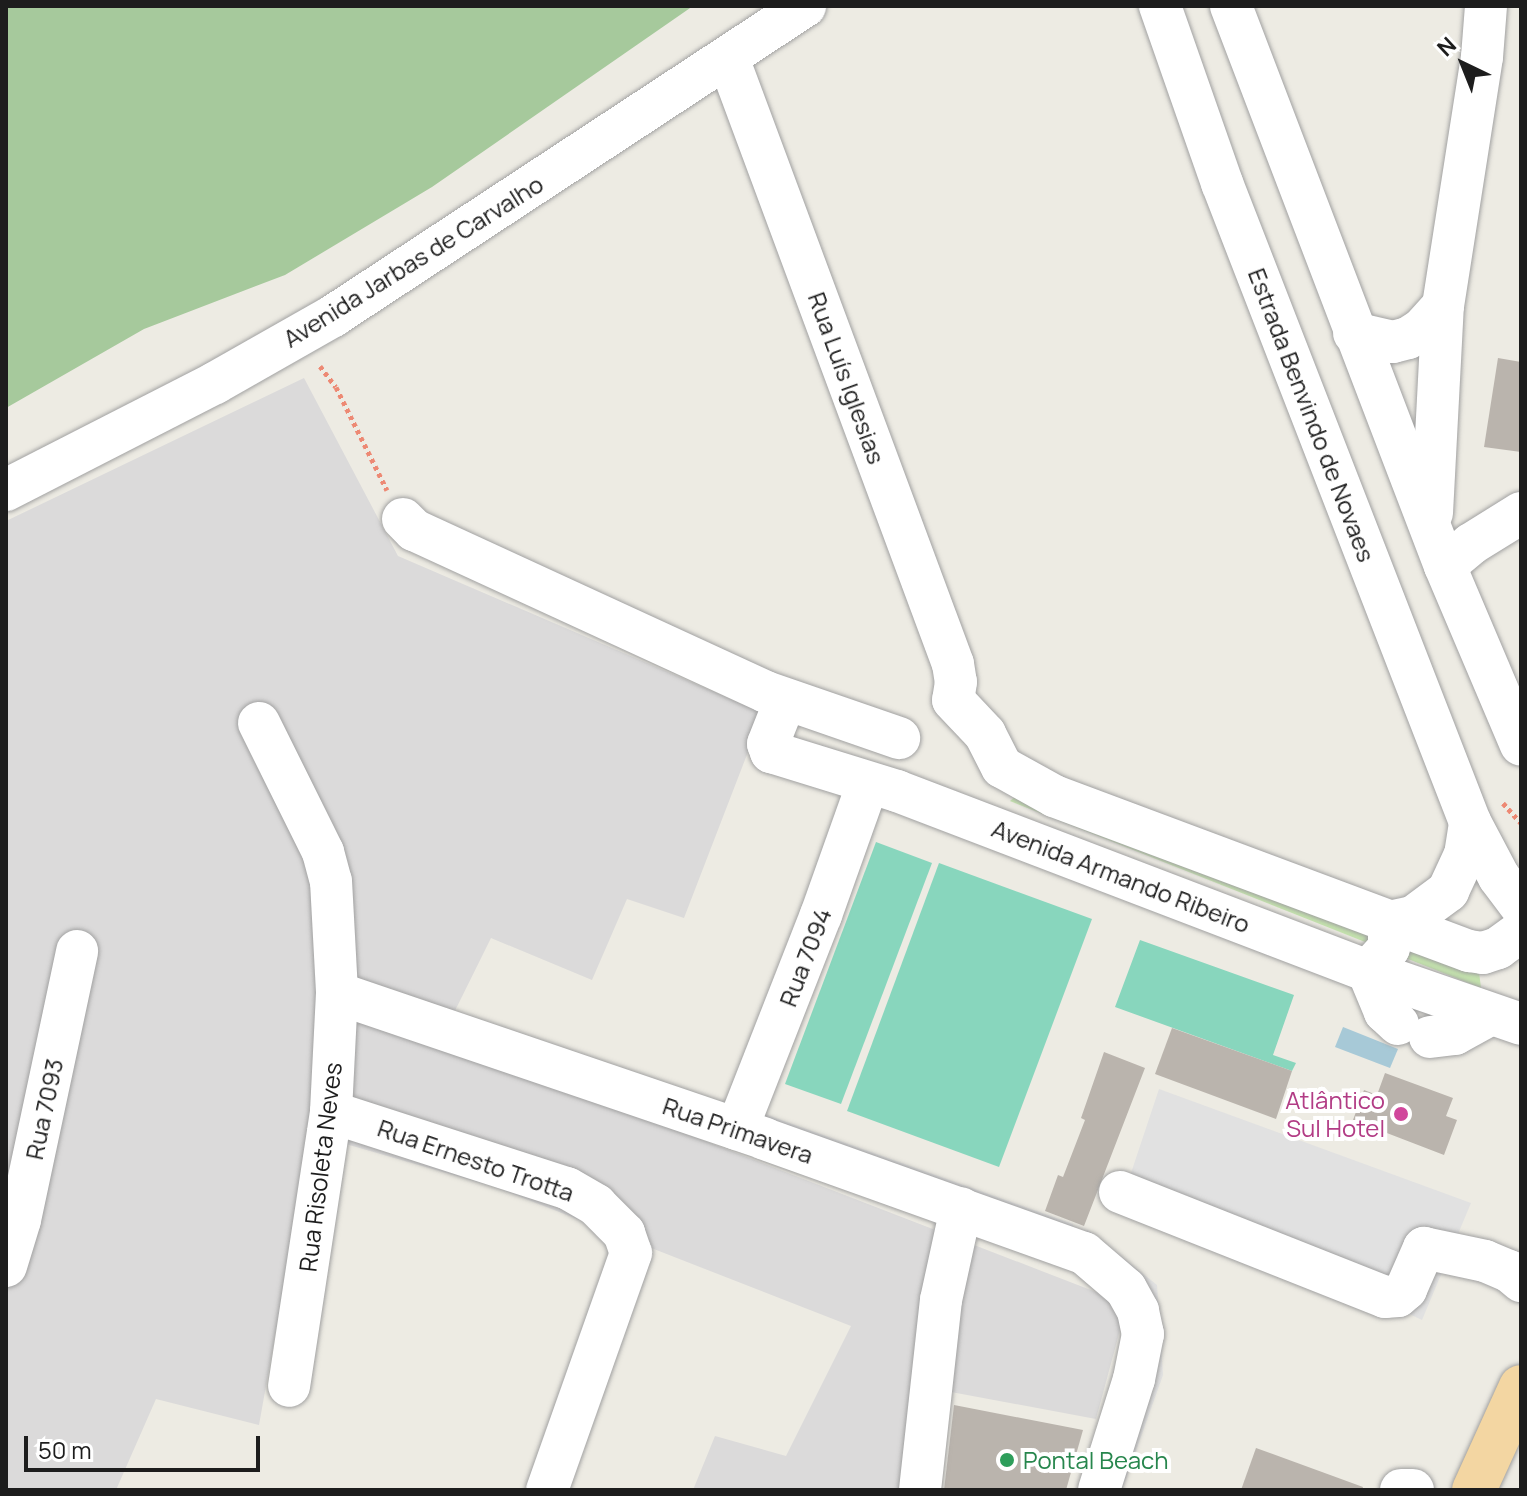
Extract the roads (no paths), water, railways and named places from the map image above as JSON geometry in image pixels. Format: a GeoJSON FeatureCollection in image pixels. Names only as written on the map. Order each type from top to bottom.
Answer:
{"type":"FeatureCollection","features":[{"type":"Feature","properties":{"kind":"main road"},"geometry":{"type":"LineString","coordinates":[[1474,1490],[1521,1387]]}},
{"type":"Feature","properties":{"kind":"street","name":"Avenida Jarbas de Carvalho"},"geometry":{"type":"LineString","coordinates":[[6,490],[333,316],[805,6]]}},
{"type":"Feature","properties":{"kind":"street","name":"Estrada Benvindo de Novaes"},"geometry":{"type":"LineString","coordinates":[[1160,6],[1222,183],[1470,822],[1499,877],[1521,906]]}},
{"type":"Feature","properties":{"kind":"street"},"geometry":{"type":"LineString","coordinates":[[1231,6],[1445,566],[1521,745]]}},
{"type":"Feature","properties":{"kind":"street"},"geometry":{"type":"LineString","coordinates":[[1431,528],[1443,306],[1482,57],[1486,6]]}},
{"type":"Feature","properties":{"kind":"street","name":"Rua Luís Iglesias"},"geometry":{"type":"LineString","coordinates":[[728,58],[953,664],[956,682],[953,700]]}},
{"type":"Feature","properties":{"kind":"street"},"geometry":{"type":"LineString","coordinates":[[1354,333],[1393,342],[1422,329],[1443,306]]}},
{"type":"Feature","properties":{"kind":"street"},"geometry":{"type":"LineString","coordinates":[[1445,566],[1471,544],[1521,513]]}},
{"type":"Feature","properties":{"kind":"street"},"geometry":{"type":"LineString","coordinates":[[403,519],[414,530],[785,701],[899,738]]}},
{"type":"Feature","properties":{"kind":"street"},"geometry":{"type":"LineString","coordinates":[[882,787],[899,738],[920,719],[953,700],[985,734],[1002,767],[1054,796],[1334,903],[1483,953],[1498,948],[1521,931]]}},
{"type":"Feature","properties":{"kind":"street","name":"Avenida Armando Ribeiro"},"geometry":{"type":"LineString","coordinates":[[785,701],[768,744],[769,750],[882,787],[1505,1020]]}},
{"type":"Feature","properties":{"kind":"street","name":"Rua Risoleta Neves"},"geometry":{"type":"LineString","coordinates":[[259,723],[323,852],[331,881],[337,993],[331,1112],[289,1386]]}},
{"type":"Feature","properties":{"kind":"street"},"geometry":{"type":"LineString","coordinates":[[977,822],[996,797],[1002,767]]}},
{"type":"Feature","properties":{"kind":"street","name":"Rua 7094"},"geometry":{"type":"LineString","coordinates":[[737,1129],[821,915],[882,787]]}},
{"type":"Feature","properties":{"kind":"street"},"geometry":{"type":"LineString","coordinates":[[1389,922],[1413,917],[1448,891],[1465,855],[1470,822]]}},
{"type":"Feature","properties":{"kind":"street"},"geometry":{"type":"LineString","coordinates":[[1321,952],[1319,923],[1334,903]]}},
{"type":"Feature","properties":{"kind":"street"},"geometry":{"type":"LineString","coordinates":[[1389,922],[1389,948],[1368,971],[1385,1012],[1414,1030],[1455,1034],[1505,1020]]}},
{"type":"Feature","properties":{"kind":"street","name":"Rua 7093"},"geometry":{"type":"LineString","coordinates":[[6,1266],[20,1220],[77,951]]}},
{"type":"Feature","properties":{"kind":"street","name":"Rua Primavera"},"geometry":{"type":"LineString","coordinates":[[337,993],[737,1129],[1084,1253],[1126,1289],[1138,1311],[1143,1334],[1134,1379],[1099,1490]]}},
{"type":"Feature","properties":{"kind":"street","name":"Rua Ernesto Trotta"},"geometry":{"type":"LineString","coordinates":[[331,1112],[567,1188],[596,1205],[624,1233],[631,1253],[547,1490]]}},
{"type":"Feature","properties":{"kind":"street"},"geometry":{"type":"LineString","coordinates":[[1120,1192],[1385,1297],[1398,1296],[1406,1289],[1424,1248],[1517,1270]]}},
{"type":"Feature","properties":{"kind":"street"},"geometry":{"type":"LineString","coordinates":[[920,1490],[930,1426],[941,1300],[961,1208]]}},
{"type":"Feature","properties":{"kind":"street"},"geometry":{"type":"LineString","coordinates":[[1401,1490],[1413,1490]]}},
{"type":"Feature","properties":{"kind":"water"},"geometry":{"type":"Polygon","coordinates":[[[1343,1027],[1398,1049],[1390,1068],[1335,1047],[1343,1027]]]}},
{"type":"Feature","properties":{"kind":"place","name":"Atlântico Sul Hotel"},"geometry":{"type":"Point","coordinates":[1401,1114]}},
{"type":"Feature","properties":{"kind":"place","name":"Pontal Beach"},"geometry":{"type":"Point","coordinates":[1007,1460]}}]}
